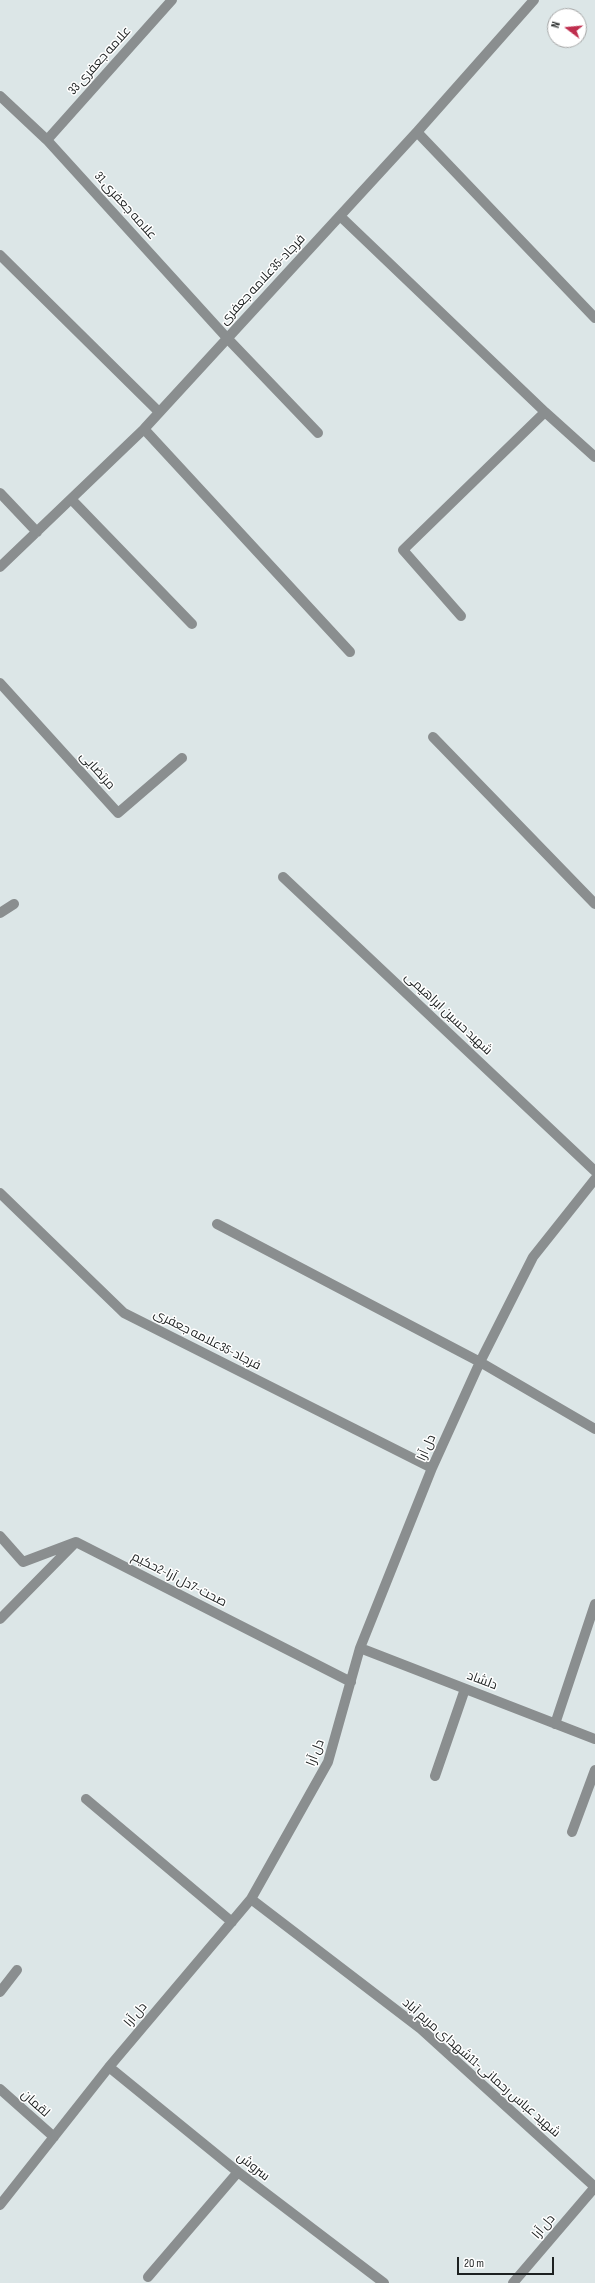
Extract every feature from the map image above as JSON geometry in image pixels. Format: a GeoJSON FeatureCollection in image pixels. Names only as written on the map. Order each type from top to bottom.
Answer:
{"type":"FeatureCollection","features":[{"type":"Feature","properties":{"kind":"street","name":"علامه جعفری 33"},"geometry":{"type":"LineString","coordinates":[[47,140],[172,0]]}},
{"type":"Feature","properties":{"kind":"street","name":"فرجاد-35علامه جعفری"},"geometry":{"type":"LineString","coordinates":[[0,567],[144,429],[417,132],[534,0]]}},
{"type":"Feature","properties":{"kind":"street","name":"علامه جعفری 31"},"geometry":{"type":"LineString","coordinates":[[0,96],[47,140],[227,338],[318,433]]}},
{"type":"Feature","properties":{"kind":"street"},"geometry":{"type":"LineString","coordinates":[[417,132],[595,318]]}},
{"type":"Feature","properties":{"kind":"street"},"geometry":{"type":"LineString","coordinates":[[340,216],[545,412],[595,457]]}},
{"type":"Feature","properties":{"kind":"street"},"geometry":{"type":"LineString","coordinates":[[0,254],[159,412]]}},
{"type":"Feature","properties":{"kind":"street"},"geometry":{"type":"LineString","coordinates":[[461,616],[403,550],[545,412]]}},
{"type":"Feature","properties":{"kind":"street"},"geometry":{"type":"LineString","coordinates":[[144,429],[350,652]]}},
{"type":"Feature","properties":{"kind":"street"},"geometry":{"type":"LineString","coordinates":[[0,493],[37,532]]}},
{"type":"Feature","properties":{"kind":"street"},"geometry":{"type":"LineString","coordinates":[[71,499],[192,624]]}},
{"type":"Feature","properties":{"kind":"street","name":"مرتضایی"},"geometry":{"type":"LineString","coordinates":[[0,683],[118,813],[182,758]]}},
{"type":"Feature","properties":{"kind":"street"},"geometry":{"type":"LineString","coordinates":[[433,737],[595,904]]}},
{"type":"Feature","properties":{"kind":"street","name":"شهید حسین ابراهیمی"},"geometry":{"type":"LineString","coordinates":[[283,877],[595,1170]]}},
{"type":"Feature","properties":{"kind":"street"},"geometry":{"type":"LineString","coordinates":[[0,913],[14,904]]}},
{"type":"Feature","properties":{"kind":"street"},"geometry":{"type":"LineString","coordinates":[[480,1362],[533,1257],[595,1179]]}},
{"type":"Feature","properties":{"kind":"street","name":"فرجاد-35علامه جعفری"},"geometry":{"type":"LineString","coordinates":[[0,1193],[124,1313],[432,1468]]}},
{"type":"Feature","properties":{"kind":"street"},"geometry":{"type":"LineString","coordinates":[[217,1224],[480,1362],[595,1429]]}},
{"type":"Feature","properties":{"kind":"street","name":"دل آرا"},"geometry":{"type":"LineString","coordinates":[[0,2205],[109,2067],[250,1899],[328,1762],[360,1648],[432,1468],[480,1362]]}},
{"type":"Feature","properties":{"kind":"street"},"geometry":{"type":"LineString","coordinates":[[0,1536],[23,1562],[76,1542]]}},
{"type":"Feature","properties":{"kind":"street"},"geometry":{"type":"LineString","coordinates":[[0,1619],[76,1542]]}},
{"type":"Feature","properties":{"kind":"street","name":"صحت-7دل آرا-2حکیم"},"geometry":{"type":"LineString","coordinates":[[76,1542],[351,1682]]}},
{"type":"Feature","properties":{"kind":"street"},"geometry":{"type":"LineString","coordinates":[[554,1724],[595,1604]]}},
{"type":"Feature","properties":{"kind":"street","name":"دلشاد"},"geometry":{"type":"LineString","coordinates":[[360,1648],[595,1739]]}},
{"type":"Feature","properties":{"kind":"street"},"geometry":{"type":"LineString","coordinates":[[435,1776],[465,1689]]}},
{"type":"Feature","properties":{"kind":"street"},"geometry":{"type":"LineString","coordinates":[[572,1832],[595,1770]]}},
{"type":"Feature","properties":{"kind":"street"},"geometry":{"type":"LineString","coordinates":[[86,1800],[232,1922]]}},
{"type":"Feature","properties":{"kind":"street","name":"شهید عباس رحمانی-11شهدای مریم آباد"},"geometry":{"type":"LineString","coordinates":[[250,1899],[421,2029],[595,2187]]}},
{"type":"Feature","properties":{"kind":"street"},"geometry":{"type":"LineString","coordinates":[[0,1992],[17,1970]]}},
{"type":"Feature","properties":{"kind":"street","name":"سروش"},"geometry":{"type":"LineString","coordinates":[[109,2067],[238,2172],[384,2283]]}},
{"type":"Feature","properties":{"kind":"street","name":"لقمان"},"geometry":{"type":"LineString","coordinates":[[0,2089],[54,2137]]}},
{"type":"Feature","properties":{"kind":"street"},"geometry":{"type":"LineString","coordinates":[[148,2277],[238,2172]]}},
{"type":"Feature","properties":{"kind":"street","name":"دل آرا"},"geometry":{"type":"LineString","coordinates":[[513,2283],[595,2187]]}}]}
